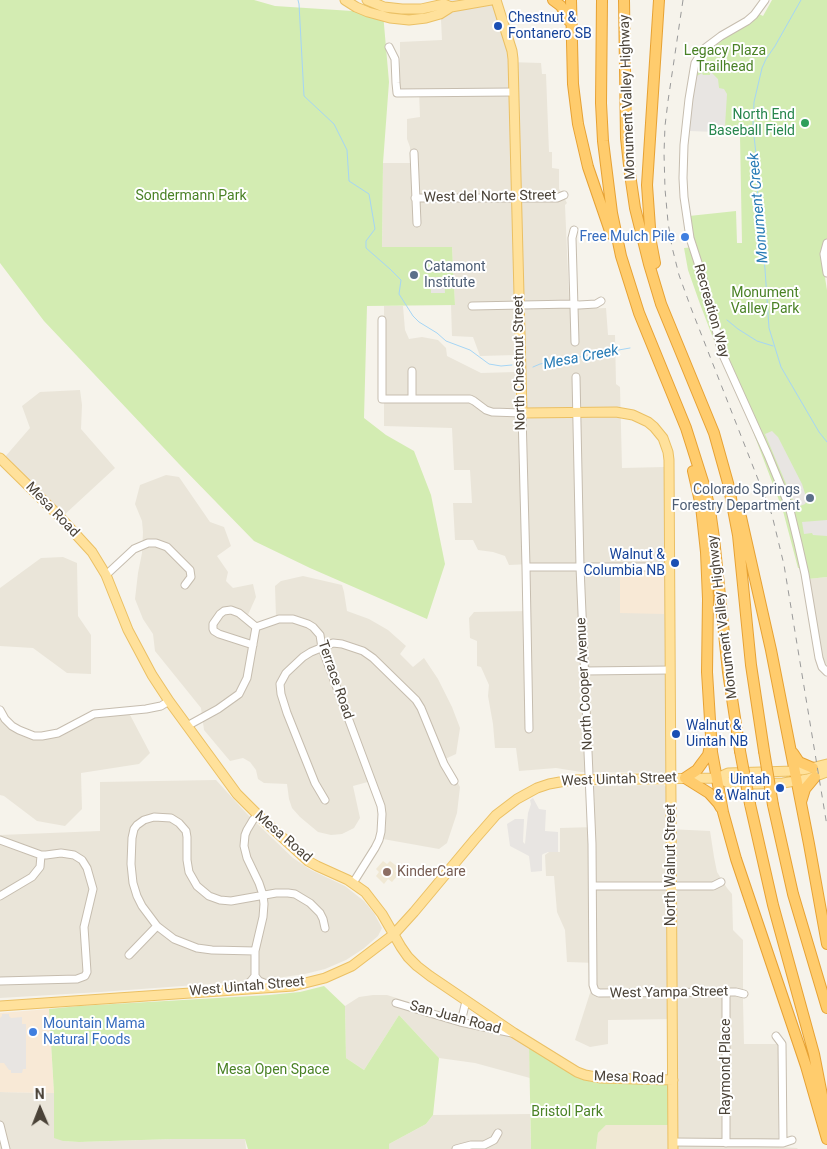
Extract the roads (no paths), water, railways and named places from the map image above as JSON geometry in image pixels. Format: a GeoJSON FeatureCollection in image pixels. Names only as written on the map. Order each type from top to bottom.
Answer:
{"type":"FeatureCollection","features":[{"type":"Feature","properties":{"kind":"highway"},"geometry":{"type":"LineString","coordinates":[[553,0],[561,6],[571,25]]}},
{"type":"Feature","properties":{"kind":"highway"},"geometry":{"type":"LineString","coordinates":[[571,0],[574,96],[581,139],[597,196],[626,274]]}},
{"type":"Feature","properties":{"kind":"highway","name":"Monument Valley Highway"},"geometry":{"type":"LineString","coordinates":[[602,0],[601,103],[606,168],[617,238],[639,313],[686,428],[705,488],[719,575],[728,672],[750,804],[773,905],[814,1054],[827,1120]]}},
{"type":"Feature","properties":{"kind":"highway","name":"Monument Valley Highway"},"geometry":{"type":"LineString","coordinates":[[624,0],[626,129],[635,208],[661,304],[714,433],[721,457],[738,535],[751,664],[773,805],[793,894],[827,1008]]}},
{"type":"Feature","properties":{"kind":"highway"},"geometry":{"type":"LineString","coordinates":[[659,0],[648,185],[651,242],[661,304]]}},
{"type":"Feature","properties":{"kind":"highway"},"geometry":{"type":"LineString","coordinates":[[686,428],[705,537],[708,599],[707,672],[711,743],[723,812],[736,859],[806,1066],[827,1139]]}},
{"type":"Feature","properties":{"kind":"highway"},"geometry":{"type":"LineString","coordinates":[[721,457],[736,493],[756,578],[827,944]]}},
{"type":"Feature","properties":{"kind":"highway"},"geometry":{"type":"LineString","coordinates":[[711,743],[708,755],[702,764],[685,778],[709,793],[723,812]]}},
{"type":"Feature","properties":{"kind":"highway"},"geometry":{"type":"LineString","coordinates":[[790,749],[799,762],[814,772],[805,789],[801,803]]}},
{"type":"Feature","properties":{"kind":"main road"},"geometry":{"type":"LineString","coordinates":[[345,0],[368,12],[390,18],[408,20],[440,14],[451,7],[491,0]]}},
{"type":"Feature","properties":{"kind":"main road"},"geometry":{"type":"LineString","coordinates":[[366,0],[384,7],[402,9],[421,9],[444,4],[451,7]]}},
{"type":"Feature","properties":{"kind":"main road","name":"North Chestnut Street"},"geometry":{"type":"LineString","coordinates":[[496,0],[512,52],[522,413]]}},
{"type":"Feature","properties":{"kind":"main road"},"geometry":{"type":"LineString","coordinates":[[522,413],[577,412]]}},
{"type":"Feature","properties":{"kind":"main road","name":"North Walnut Street"},"geometry":{"type":"LineString","coordinates":[[577,412],[616,412],[633,415],[648,422],[660,432],[667,446],[670,460],[673,1146]]}},
{"type":"Feature","properties":{"kind":"main road","name":"Mesa Road"},"geometry":{"type":"LineString","coordinates":[[0,458],[75,532],[92,552],[106,574],[128,630],[152,675],[237,794],[308,860],[354,883],[365,892],[382,914],[408,957],[417,966],[514,1033],[585,1076],[672,1080]]}},
{"type":"Feature","properties":{"kind":"main road","name":"West Uintah Street"},"geometry":{"type":"LineString","coordinates":[[814,772],[827,764]]}},
{"type":"Feature","properties":{"kind":"main road","name":"West Uintah Street"},"geometry":{"type":"LineString","coordinates":[[0,1006],[298,985],[340,972],[352,966],[394,934],[496,815],[527,792],[549,784],[590,779],[717,778],[730,783],[756,784],[814,772],[827,772]]}},
{"type":"Feature","properties":{"kind":"street","name":"Recreation Way"},"geometry":{"type":"LineString","coordinates":[[765,0],[747,21],[705,48],[695,63],[684,144],[684,197],[690,238],[702,275],[722,353],[768,455],[788,506],[805,573],[819,658],[822,667],[826,671]]}},
{"type":"Feature","properties":{"kind":"street"},"geometry":{"type":"LineString","coordinates":[[389,47],[396,59],[398,93],[513,92]]}},
{"type":"Feature","properties":{"kind":"street"},"geometry":{"type":"LineString","coordinates":[[414,153],[417,224]]}},
{"type":"Feature","properties":{"kind":"street","name":"West del Norte Street"},"geometry":{"type":"LineString","coordinates":[[415,198],[558,198],[564,195]]}},
{"type":"Feature","properties":{"kind":"street"},"geometry":{"type":"LineString","coordinates":[[574,230],[572,238],[575,342]]}},
{"type":"Feature","properties":{"kind":"street"},"geometry":{"type":"LineString","coordinates":[[827,243],[824,254],[827,273]]}},
{"type":"Feature","properties":{"kind":"street"},"geometry":{"type":"LineString","coordinates":[[472,306],[519,304],[579,305],[596,304],[601,301]]}},
{"type":"Feature","properties":{"kind":"street"},"geometry":{"type":"LineString","coordinates":[[382,320],[382,399],[470,399],[492,412],[522,413]]}},
{"type":"Feature","properties":{"kind":"street"},"geometry":{"type":"LineString","coordinates":[[412,371],[412,399]]}},
{"type":"Feature","properties":{"kind":"street","name":"North Cooper Avenue"},"geometry":{"type":"LineString","coordinates":[[576,377],[580,567],[590,779],[593,986],[595,991]]}},
{"type":"Feature","properties":{"kind":"street","name":"North Chestnut Street"},"geometry":{"type":"LineString","coordinates":[[522,413],[529,729]]}},
{"type":"Feature","properties":{"kind":"street"},"geometry":{"type":"LineString","coordinates":[[106,574],[134,549],[156,542],[166,547],[188,568],[191,576],[185,585]]}},
{"type":"Feature","properties":{"kind":"street"},"geometry":{"type":"LineString","coordinates":[[526,567],[669,567]]}},
{"type":"Feature","properties":{"kind":"street"},"geometry":{"type":"LineString","coordinates":[[187,726],[218,709],[239,694],[247,678],[253,644],[256,627],[231,610],[220,614],[213,624],[214,631],[253,644]]}},
{"type":"Feature","properties":{"kind":"street","name":"Terrace Road"},"geometry":{"type":"LineString","coordinates":[[256,627],[279,619],[300,621],[317,631],[322,640],[322,648],[382,814],[379,840],[354,883]]}},
{"type":"Feature","properties":{"kind":"street"},"geometry":{"type":"LineString","coordinates":[[325,800],[312,775],[287,713],[280,684],[283,676],[303,657],[333,643],[363,651],[374,658],[419,704],[444,764],[454,781]]}},
{"type":"Feature","properties":{"kind":"street"},"geometry":{"type":"LineString","coordinates":[[585,671],[670,670]]}},
{"type":"Feature","properties":{"kind":"street"},"geometry":{"type":"LineString","coordinates":[[0,710],[12,726],[34,736],[42,736],[58,732],[94,714],[146,709],[161,706],[169,701]]}},
{"type":"Feature","properties":{"kind":"street"},"geometry":{"type":"LineString","coordinates":[[258,815],[247,830],[244,846],[247,858],[259,883],[264,904],[255,951],[255,976],[259,981],[274,987]]}},
{"type":"Feature","properties":{"kind":"street"},"geometry":{"type":"LineString","coordinates":[[255,951],[197,948],[174,939],[157,926],[142,906],[133,882],[131,870],[132,834],[137,825],[149,818],[171,818],[183,827],[187,836],[188,872],[204,894],[226,901],[281,892],[295,894],[310,903],[320,913],[325,928]]}},
{"type":"Feature","properties":{"kind":"street"},"geometry":{"type":"LineString","coordinates":[[0,840],[41,855],[61,853],[79,857],[85,864],[93,889],[84,934],[87,972],[85,976],[77,979],[0,981]]}},
{"type":"Feature","properties":{"kind":"street"},"geometry":{"type":"LineString","coordinates":[[0,896],[32,877],[40,867],[41,855]]}},
{"type":"Feature","properties":{"kind":"street"},"geometry":{"type":"LineString","coordinates":[[593,886],[713,886],[721,882]]}},
{"type":"Feature","properties":{"kind":"street"},"geometry":{"type":"LineString","coordinates":[[129,955],[157,926]]}},
{"type":"Feature","properties":{"kind":"street"},"geometry":{"type":"LineString","coordinates":[[241,989],[255,976]]}},
{"type":"Feature","properties":{"kind":"street","name":"West Yampa Street"},"geometry":{"type":"LineString","coordinates":[[595,991],[599,993],[736,992],[744,994]]}},
{"type":"Feature","properties":{"kind":"street","name":"Raymond Place"},"geometry":{"type":"LineString","coordinates":[[726,992],[726,1143]]}},
{"type":"Feature","properties":{"kind":"street"},"geometry":{"type":"LineString","coordinates":[[461,1022],[466,1001]]}},
{"type":"Feature","properties":{"kind":"street","name":"San Juan Road"},"geometry":{"type":"LineString","coordinates":[[396,1003],[461,1022],[514,1033]]}},
{"type":"Feature","properties":{"kind":"street"},"geometry":{"type":"LineString","coordinates":[[776,1036],[782,1044],[783,1143]]}},
{"type":"Feature","properties":{"kind":"street"},"geometry":{"type":"LineString","coordinates":[[0,1125],[6,1149]]}},
{"type":"Feature","properties":{"kind":"street"},"geometry":{"type":"LineString","coordinates":[[456,1149],[471,1145],[484,1145],[494,1140],[498,1133]]}},
{"type":"Feature","properties":{"kind":"street"},"geometry":{"type":"LineString","coordinates":[[673,1146],[726,1143],[745,1146],[783,1143],[792,1140]]}},
{"type":"Feature","properties":{"kind":"waterway"},"geometry":{"type":"LineString","coordinates":[[298,0],[304,96],[334,124],[347,150],[349,181],[369,194],[375,229],[366,241],[366,248],[401,280],[399,294],[419,322],[446,341],[470,350],[489,364],[512,365]]}},
{"type":"Feature","properties":{"kind":"waterway","name":"Monument Creek"},"geometry":{"type":"LineString","coordinates":[[801,0],[766,59],[754,102],[753,126],[757,164],[758,212],[765,269],[769,328],[781,367],[819,432],[827,442]]}},
{"type":"Feature","properties":{"kind":"waterway","name":"Mesa Creek"},"geometry":{"type":"LineString","coordinates":[[727,320],[757,341],[773,346]]}},
{"type":"Feature","properties":{"kind":"waterway","name":"Mesa Creek"},"geometry":{"type":"LineString","coordinates":[[533,367],[540,364],[630,348]]}},
{"type":"Feature","properties":{"kind":"railway"},"geometry":{"type":"LineString","coordinates":[[683,0],[665,126],[665,189],[672,247],[679,275],[691,308],[772,515],[784,565],[827,826]]}},
{"type":"Feature","properties":{"kind":"place","name":"Chestnut & Fontanero SB"},"geometry":{"type":"Point","coordinates":[498,26]}},
{"type":"Feature","properties":{"kind":"place","name":"North End Baseball Field"},"geometry":{"type":"Point","coordinates":[805,123]}},
{"type":"Feature","properties":{"kind":"place","name":"Free Mulch Pile"},"geometry":{"type":"Point","coordinates":[685,237]}},
{"type":"Feature","properties":{"kind":"place","name":"Catamont Institute"},"geometry":{"type":"Point","coordinates":[414,275]}},
{"type":"Feature","properties":{"kind":"place","name":"Colorado Springs Forestry Department"},"geometry":{"type":"Point","coordinates":[810,498]}},
{"type":"Feature","properties":{"kind":"place","name":"Walnut & Columbia NB"},"geometry":{"type":"Point","coordinates":[675,563]}},
{"type":"Feature","properties":{"kind":"place","name":"Walnut & Uintah NB"},"geometry":{"type":"Point","coordinates":[676,734]}},
{"type":"Feature","properties":{"kind":"place","name":"Uintah & Walnut"},"geometry":{"type":"Point","coordinates":[780,788]}},
{"type":"Feature","properties":{"kind":"place","name":"KinderCare"},"geometry":{"type":"Point","coordinates":[387,872]}},
{"type":"Feature","properties":{"kind":"place","name":"Mountain Mama Natural Foods"},"geometry":{"type":"Point","coordinates":[33,1032]}},
{"type":"Feature","properties":{"kind":"park label","name":"Legacy Plaza Trailhead"},"geometry":{"type":"Point","coordinates":[725,59]}},
{"type":"Feature","properties":{"kind":"park label","name":"Sondermann Park"},"geometry":{"type":"Point","coordinates":[191,196]}},
{"type":"Feature","properties":{"kind":"park label","name":"Monument Valley Park"},"geometry":{"type":"Point","coordinates":[765,302]}},
{"type":"Feature","properties":{"kind":"park label","name":"Mesa Open Space"},"geometry":{"type":"Point","coordinates":[273,1070]}},
{"type":"Feature","properties":{"kind":"park label","name":"Bristol Park"},"geometry":{"type":"Point","coordinates":[567,1112]}}]}
